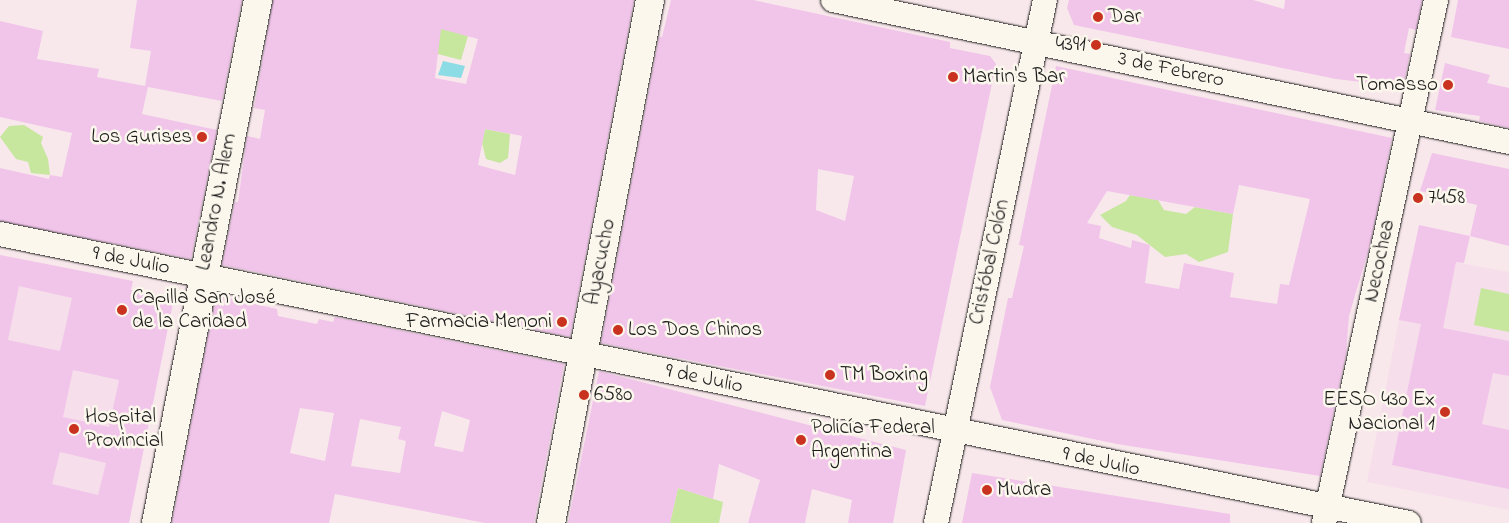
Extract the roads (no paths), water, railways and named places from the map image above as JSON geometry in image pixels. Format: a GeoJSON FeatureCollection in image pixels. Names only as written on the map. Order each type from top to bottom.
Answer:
{"type":"FeatureCollection","features":[{"type":"Feature","properties":{"kind":"main road","name":"Leandro N. Alem"},"geometry":{"type":"LineString","coordinates":[[156,523],[202,275],[258,0]]}},
{"type":"Feature","properties":{"kind":"main road","name":"Ayacucho"},"geometry":{"type":"LineString","coordinates":[[551,523],[650,0]]}},
{"type":"Feature","properties":{"kind":"street","name":"3 de Febrero"},"geometry":{"type":"LineString","coordinates":[[833,0],[1509,142]]}},
{"type":"Feature","properties":{"kind":"street","name":"Cristóbal Colón"},"geometry":{"type":"LineString","coordinates":[[936,523],[1045,0]]}},
{"type":"Feature","properties":{"kind":"street","name":"Necochea"},"geometry":{"type":"LineString","coordinates":[[1326,516],[1436,0]]}},
{"type":"Feature","properties":{"kind":"street","name":"9 de Julio"},"geometry":{"type":"LineString","coordinates":[[0,234],[955,432],[1326,516],[1409,523]]}},
{"type":"Feature","properties":{"kind":"water"},"geometry":{"type":"Polygon","coordinates":[[[443,61],[465,66],[461,78],[438,75],[443,61]]]}},
{"type":"Feature","properties":{"kind":"place","name":"Dar"},"geometry":{"type":"Point","coordinates":[1098,17]}},
{"type":"Feature","properties":{"kind":"place","name":"4391"},"geometry":{"type":"Point","coordinates":[1096,45]}},
{"type":"Feature","properties":{"kind":"place","name":"Martin's Bar"},"geometry":{"type":"Point","coordinates":[953,77]}},
{"type":"Feature","properties":{"kind":"place","name":"Tomasso"},"geometry":{"type":"Point","coordinates":[1448,85]}},
{"type":"Feature","properties":{"kind":"place","name":"Los Gurises"},"geometry":{"type":"Point","coordinates":[202,137]}},
{"type":"Feature","properties":{"kind":"place","name":"7458"},"geometry":{"type":"Point","coordinates":[1418,198]}},
{"type":"Feature","properties":{"kind":"place","name":"Capilla San José de la Caridad"},"geometry":{"type":"Point","coordinates":[122,310]}},
{"type":"Feature","properties":{"kind":"place","name":"Farmacia Menoni"},"geometry":{"type":"Point","coordinates":[562,322]}},
{"type":"Feature","properties":{"kind":"place","name":"Los Dos Chinos"},"geometry":{"type":"Point","coordinates":[618,330]}},
{"type":"Feature","properties":{"kind":"place","name":"TM Boxing"},"geometry":{"type":"Point","coordinates":[830,375]}},
{"type":"Feature","properties":{"kind":"place","name":"6580"},"geometry":{"type":"Point","coordinates":[584,395]}},
{"type":"Feature","properties":{"kind":"place","name":"EESO 430 Ex Nacional 1"},"geometry":{"type":"Point","coordinates":[1445,412]}},
{"type":"Feature","properties":{"kind":"place","name":"Hospital Provincial"},"geometry":{"type":"Point","coordinates":[74,429]}},
{"type":"Feature","properties":{"kind":"place","name":"Policía Federal Argentina"},"geometry":{"type":"Point","coordinates":[801,440]}},
{"type":"Feature","properties":{"kind":"place","name":"Mudra"},"geometry":{"type":"Point","coordinates":[987,490]}}]}
